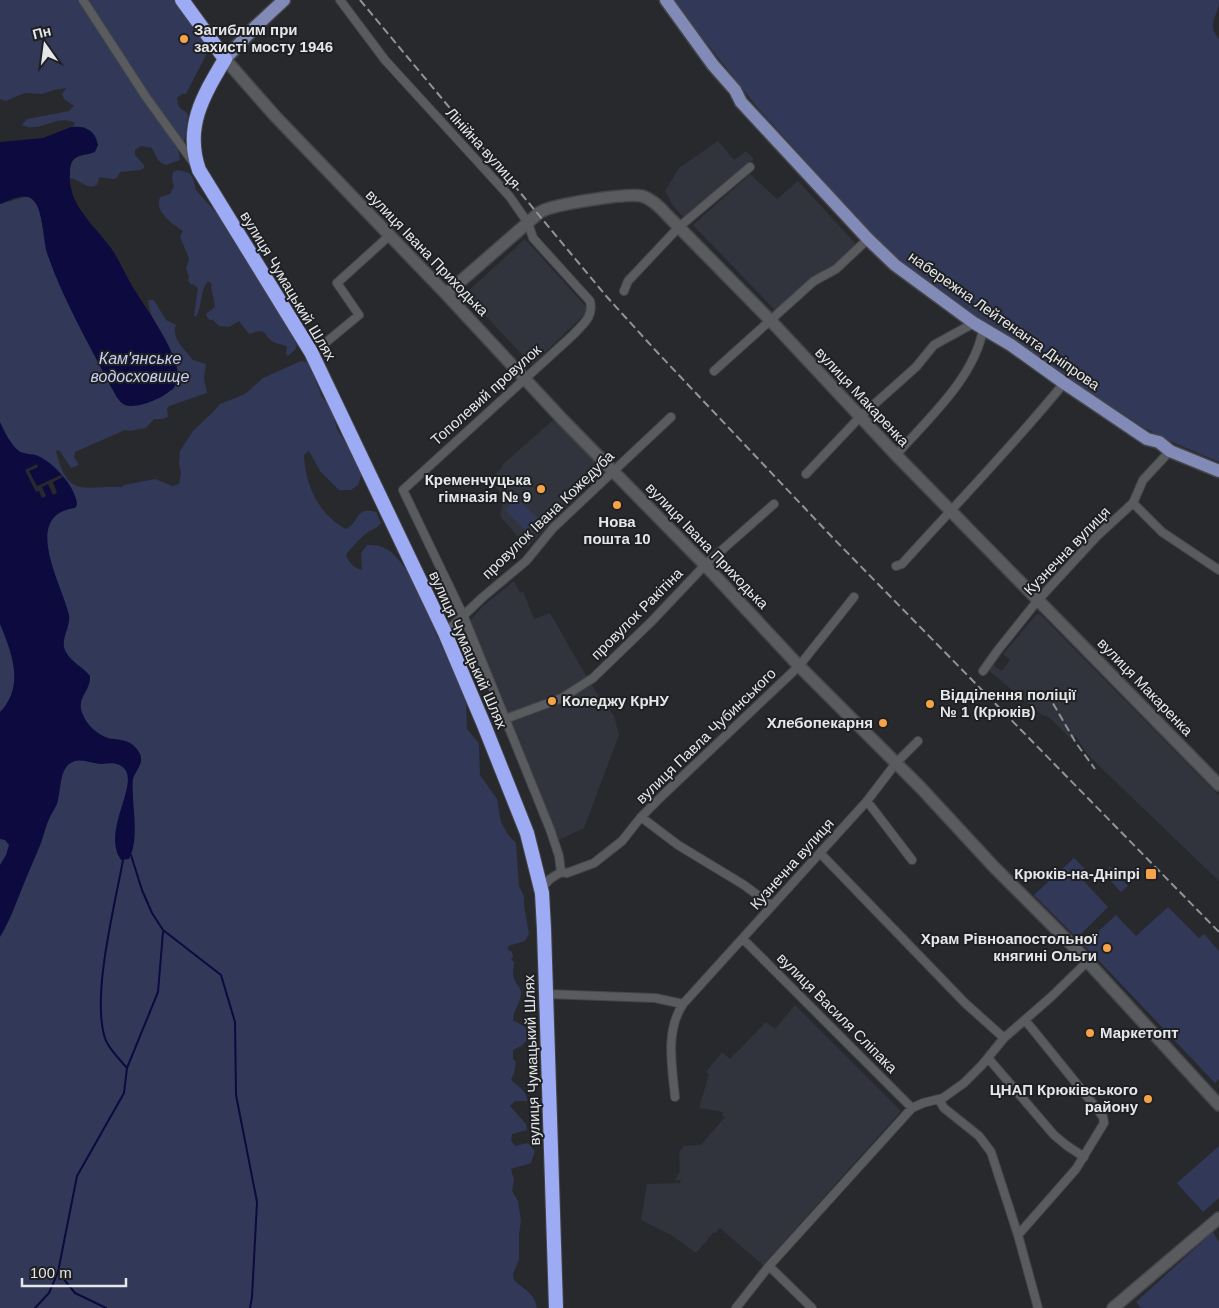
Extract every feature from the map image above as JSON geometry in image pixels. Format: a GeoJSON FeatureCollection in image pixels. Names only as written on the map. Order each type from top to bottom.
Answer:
{"type":"FeatureCollection","features":[{"type":"Feature","properties":{"kind":"highway","name":"вулиця Івана Приходька"},"geometry":{"type":"LineString","coordinates":[[182,0],[225,59]]}},
{"type":"Feature","properties":{"kind":"highway","name":"вулиця Чумацький Шлях"},"geometry":{"type":"LineString","coordinates":[[225,59],[211,82],[193,130],[193,145],[199,170],[311,352],[445,633],[527,833],[541,889],[544,929],[556,1308]]}},
{"type":"Feature","properties":{"kind":"main road"},"geometry":{"type":"LineString","coordinates":[[225,59],[284,0]]}},
{"type":"Feature","properties":{"kind":"main road","name":"набережна Лейтенанта Дніпрова"},"geometry":{"type":"LineString","coordinates":[[666,0],[741,102],[868,239],[895,265],[978,326],[1011,344],[1064,383],[1147,439],[1159,442],[1170,451],[1219,471]]}},
{"type":"Feature","properties":{"kind":"main road","name":"вулиця Івана Приходька"},"geometry":{"type":"LineString","coordinates":[[225,59],[275,116],[613,472],[1087,962],[1219,1105]]}},
{"type":"Feature","properties":{"kind":"main road","name":"вулиця Макаренка"},"geometry":{"type":"LineString","coordinates":[[446,294],[540,212],[553,206],[636,196],[657,204],[771,321],[896,455],[1219,785]]}},
{"type":"Feature","properties":{"kind":"main road"},"geometry":{"type":"LineString","coordinates":[[1113,1308],[1219,1218]]}},
{"type":"Feature","properties":{"kind":"street"},"geometry":{"type":"LineString","coordinates":[[83,0],[146,97],[199,170]]}},
{"type":"Feature","properties":{"kind":"street","name":"Лінійна вулиця"},"geometry":{"type":"LineString","coordinates":[[340,0],[385,60],[510,197],[528,223],[533,238],[590,302],[592,309],[588,320]]}},
{"type":"Feature","properties":{"kind":"street"},"geometry":{"type":"LineString","coordinates":[[624,291],[628,282],[679,227],[750,167]]}},
{"type":"Feature","properties":{"kind":"street"},"geometry":{"type":"LineString","coordinates":[[324,344],[359,315],[337,283],[389,236]]}},
{"type":"Feature","properties":{"kind":"street"},"geometry":{"type":"LineString","coordinates":[[714,371],[814,281],[836,268],[868,239]]}},
{"type":"Feature","properties":{"kind":"street","name":"Тополевий провулок"},"geometry":{"type":"LineString","coordinates":[[464,617],[402,490],[588,320]]}},
{"type":"Feature","properties":{"kind":"street"},"geometry":{"type":"LineString","coordinates":[[806,474],[860,417],[916,367],[934,345],[978,326],[979,346],[969,368],[896,455]]}},
{"type":"Feature","properties":{"kind":"street"},"geometry":{"type":"LineString","coordinates":[[896,566],[902,564],[951,511],[1027,428],[1064,383]]}},
{"type":"Feature","properties":{"kind":"street","name":"провулок Івана Кожедуба"},"geometry":{"type":"LineString","coordinates":[[445,633],[464,617],[483,596],[526,561],[553,528],[671,417]]}},
{"type":"Feature","properties":{"kind":"street","name":"Кузнечна вулиця"},"geometry":{"type":"LineString","coordinates":[[983,671],[1038,600],[1097,536],[1133,503],[1143,480],[1170,451]]}},
{"type":"Feature","properties":{"kind":"street"},"geometry":{"type":"LineString","coordinates":[[1133,503],[1162,532],[1219,570]]}},
{"type":"Feature","properties":{"kind":"street","name":"провулок Ракітіна"},"geometry":{"type":"LineString","coordinates":[[505,719],[562,698],[592,678],[651,622],[704,566],[774,504]]}},
{"type":"Feature","properties":{"kind":"street","name":"вулиця Павла Чубинського"},"geometry":{"type":"LineString","coordinates":[[561,872],[567,873],[594,863],[622,841],[641,817],[719,740],[799,666],[854,597]]}},
{"type":"Feature","properties":{"kind":"street"},"geometry":{"type":"LineString","coordinates":[[464,617],[550,829],[559,856],[561,872],[550,879],[541,889]]}},
{"type":"Feature","properties":{"kind":"street","name":"Кузнечна вулиця"},"geometry":{"type":"LineString","coordinates":[[675,1097],[671,1064],[672,1042],[675,1020],[683,1004],[867,801],[896,763],[918,741]]}},
{"type":"Feature","properties":{"kind":"street"},"geometry":{"type":"LineString","coordinates":[[867,801],[912,860]]}},
{"type":"Feature","properties":{"kind":"street"},"geometry":{"type":"LineString","coordinates":[[641,817],[678,844],[752,890],[772,906]]}},
{"type":"Feature","properties":{"kind":"street"},"geometry":{"type":"LineString","coordinates":[[820,853],[965,1003],[1004,1038]]}},
{"type":"Feature","properties":{"kind":"street","name":"вулиця Василя Сліпака"},"geometry":{"type":"LineString","coordinates":[[743,939],[912,1108]]}},
{"type":"Feature","properties":{"kind":"street"},"geometry":{"type":"LineString","coordinates":[[736,1308],[769,1266],[912,1108],[946,1097],[964,1082],[988,1058],[1004,1038],[1071,979],[1087,962]]}},
{"type":"Feature","properties":{"kind":"street"},"geometry":{"type":"LineString","coordinates":[[546,994],[655,998],[683,1004]]}},
{"type":"Feature","properties":{"kind":"street"},"geometry":{"type":"LineString","coordinates":[[1018,1235],[1068,1179],[1084,1157],[1104,1123],[1101,1113],[1025,1020]]}},
{"type":"Feature","properties":{"kind":"street"},"geometry":{"type":"LineString","coordinates":[[988,1058],[1054,1135],[1084,1157]]}},
{"type":"Feature","properties":{"kind":"street"},"geometry":{"type":"LineString","coordinates":[[939,1100],[944,1108],[979,1136],[993,1156],[1018,1235],[1038,1308]]}},
{"type":"Feature","properties":{"kind":"street"},"geometry":{"type":"LineString","coordinates":[[769,1266],[812,1308]]}},
{"type":"Feature","properties":{"kind":"shaded area"},"geometry":{"type":"Polygon","coordinates":[[[0,0],[179,0],[204,42],[206,52],[186,94],[182,94],[177,98],[179,107],[188,115],[185,139],[178,147],[180,160],[166,165],[163,164],[152,148],[141,146],[135,150],[135,155],[144,165],[144,168],[140,170],[120,172],[115,179],[99,178],[97,185],[90,187],[69,178],[74,160],[79,156],[90,154],[85,127],[71,127],[61,130],[73,126],[75,123],[62,120],[35,127],[22,125],[27,119],[69,111],[74,106],[64,99],[62,94],[66,88],[42,94],[25,93],[6,101],[0,99],[0,0]]]}},
{"type":"Feature","properties":{"kind":"shaded area"},"geometry":{"type":"Polygon","coordinates":[[[673,0],[1219,0],[1213,28],[1219,39],[1219,462],[1165,439],[1143,427],[936,291],[899,264],[757,107],[673,0]]]}},
{"type":"Feature","properties":{"kind":"shaded area"},"geometry":{"type":"Polygon","coordinates":[[[718,141],[734,160],[746,151],[754,159],[684,218],[673,206],[665,191],[679,168],[718,141]]]}},
{"type":"Feature","properties":{"kind":"shaded area"},"geometry":{"type":"Polygon","coordinates":[[[178,170],[189,173],[193,178],[196,190],[225,223],[294,338],[297,345],[295,350],[288,356],[286,354],[287,347],[275,343],[260,331],[249,334],[239,321],[229,327],[219,326],[213,320],[210,320],[206,314],[215,307],[212,284],[208,281],[203,290],[196,317],[194,315],[198,288],[193,284],[191,285],[188,280],[189,277],[186,269],[189,258],[180,237],[183,231],[165,217],[159,202],[160,197],[170,194],[174,186],[173,172],[178,170]]]}},
{"type":"Feature","properties":{"kind":"shaded area"},"geometry":{"type":"Polygon","coordinates":[[[750,174],[777,199],[798,181],[856,244],[837,262],[822,271],[776,311],[693,225],[750,174]]]}},
{"type":"Feature","properties":{"kind":"shaded area"},"geometry":{"type":"Polygon","coordinates":[[[30,197],[39,207],[48,255],[55,274],[111,387],[173,390],[177,379],[174,357],[155,323],[148,300],[154,300],[166,320],[176,325],[175,334],[183,349],[193,360],[206,364],[204,378],[207,393],[169,406],[167,408],[168,417],[154,419],[146,428],[125,430],[75,452],[74,457],[79,465],[71,468],[59,450],[56,451],[66,477],[72,483],[79,487],[88,488],[122,487],[155,479],[173,486],[179,484],[181,473],[179,463],[180,451],[193,431],[220,404],[245,394],[263,378],[301,361],[308,362],[322,397],[331,408],[337,429],[360,467],[361,476],[358,485],[351,490],[339,490],[320,471],[309,451],[304,455],[307,477],[315,498],[328,516],[336,523],[346,529],[364,511],[376,512],[381,523],[362,537],[346,555],[352,565],[362,570],[361,553],[367,545],[375,545],[386,549],[396,556],[408,572],[464,695],[467,729],[479,746],[480,775],[497,799],[501,822],[509,836],[516,843],[519,886],[524,896],[529,934],[525,941],[508,946],[508,950],[512,952],[513,957],[511,959],[514,962],[513,976],[521,993],[513,1020],[527,1028],[527,1040],[513,1050],[513,1059],[516,1062],[511,1080],[526,1094],[527,1101],[515,1101],[510,1106],[526,1124],[527,1130],[512,1134],[511,1140],[515,1146],[528,1143],[535,1151],[531,1163],[511,1169],[514,1180],[512,1191],[518,1201],[521,1221],[519,1259],[513,1274],[514,1280],[534,1298],[537,1308],[0,1308],[0,204],[30,197]]]}},
{"type":"Feature","properties":{"kind":"shaded area"},"geometry":{"type":"Polygon","coordinates":[[[525,239],[589,310],[532,365],[465,294],[525,239]]]}},
{"type":"Feature","properties":{"kind":"shaded area","name":"Кременчуцька гімназія № 9"},"geometry":{"type":"Polygon","coordinates":[[[553,420],[604,470],[527,547],[500,516],[504,496],[490,481],[502,465],[553,420]]]}},
{"type":"Feature","properties":{"kind":"shaded area"},"geometry":{"type":"Polygon","coordinates":[[[517,498],[540,521],[528,533],[505,510],[517,498]]]}},
{"type":"Feature","properties":{"kind":"shaded area","name":"Коледжу КрНУ"},"geometry":{"type":"Polygon","coordinates":[[[514,581],[520,593],[523,591],[534,619],[550,613],[592,686],[614,716],[619,735],[584,828],[559,840],[470,621],[482,607],[514,581]]]}},
{"type":"Feature","properties":{"kind":"shaded area"},"geometry":{"type":"Polygon","coordinates":[[[1040,614],[1219,796],[1219,881],[1098,765],[1085,751],[1076,736],[1071,739],[1050,718],[1042,715],[988,670],[992,664],[1002,671],[1010,660],[1003,654],[1036,615],[1040,614]]]}},
{"type":"Feature","properties":{"kind":"shaded area"},"geometry":{"type":"Polygon","coordinates":[[[1074,858],[1087,871],[1080,877],[1108,907],[1077,938],[1034,895],[1074,858]]]}},
{"type":"Feature","properties":{"kind":"shaded area"},"geometry":{"type":"Polygon","coordinates":[[[1109,866],[1128,886],[1121,892],[1107,877],[1109,866]]]}},
{"type":"Feature","properties":{"kind":"shaded area"},"geometry":{"type":"Polygon","coordinates":[[[1168,907],[1199,938],[1204,934],[1219,951],[1219,1079],[1215,1083],[1084,945],[1116,915],[1136,936],[1168,907]]]}},
{"type":"Feature","properties":{"kind":"shaded area"},"geometry":{"type":"Polygon","coordinates":[[[795,1005],[901,1111],[763,1265],[720,1228],[713,1233],[696,1253],[671,1235],[641,1220],[647,1184],[680,1183],[681,1180],[675,1180],[680,1171],[679,1152],[684,1146],[701,1145],[725,1117],[722,1116],[723,1112],[699,1108],[709,1074],[706,1072],[722,1052],[730,1059],[766,1022],[775,1029],[795,1005]]]}},
{"type":"Feature","properties":{"kind":"shaded area"},"geometry":{"type":"Polygon","coordinates":[[[1219,1146],[1219,1198],[1203,1212],[1177,1183],[1219,1146]]]}},
{"type":"Feature","properties":{"kind":"shaded area"},"geometry":{"type":"Polygon","coordinates":[[[1213,1232],[1219,1242],[1219,1308],[1141,1308],[1136,1302],[1213,1232]]]}},
{"type":"Feature","properties":{"kind":"water","name":"Кам'янське водосховище"},"geometry":{"type":"Polygon","coordinates":[[[71,127],[81,127],[92,132],[98,145],[95,152],[78,156],[70,166],[70,184],[73,195],[83,214],[114,252],[169,346],[178,372],[177,382],[169,392],[146,403],[131,406],[125,405],[119,400],[111,387],[77,322],[53,270],[47,253],[41,216],[36,203],[25,196],[0,204],[0,142],[43,138],[71,127]]]}},
{"type":"Feature","properties":{"kind":"water"},"geometry":{"type":"Polygon","coordinates":[[[0,422],[8,438],[16,448],[26,454],[38,456],[50,464],[63,476],[76,498],[77,505],[75,508],[59,513],[50,524],[47,537],[49,553],[69,615],[64,647],[71,659],[90,676],[90,682],[81,704],[83,715],[87,722],[104,737],[130,743],[139,752],[141,761],[133,781],[134,845],[129,859],[121,860],[116,849],[115,837],[127,789],[128,779],[126,771],[121,766],[115,764],[98,764],[81,760],[69,764],[63,772],[57,804],[11,916],[0,937],[0,865],[9,845],[5,840],[0,839],[0,712],[8,702],[12,691],[14,669],[9,646],[0,624],[0,422]]]}},
{"type":"Feature","properties":{"kind":"pier"},"geometry":{"type":"Polygon","coordinates":[[[37,464],[38,467],[29,471],[37,486],[61,475],[63,477],[53,482],[57,493],[53,495],[48,484],[42,487],[46,496],[42,498],[39,491],[36,492],[25,470],[37,464]]]}},
{"type":"Feature","properties":{"kind":"waterway"},"geometry":{"type":"LineString","coordinates":[[131,855],[142,890],[152,913],[163,930],[221,975],[235,1022],[236,1095],[257,1202],[250,1308]]}},
{"type":"Feature","properties":{"kind":"waterway"},"geometry":{"type":"LineString","coordinates":[[35,1308],[49,1293],[58,1272],[77,1176],[124,1093],[127,1068],[106,1041],[102,1023],[101,1002],[105,952],[123,860]]}},
{"type":"Feature","properties":{"kind":"waterway"},"geometry":{"type":"LineString","coordinates":[[127,1068],[158,992],[163,932]]}},
{"type":"Feature","properties":{"kind":"waterway"},"geometry":{"type":"LineString","coordinates":[[58,1272],[75,1293],[106,1308]]}},
{"type":"Feature","properties":{"kind":"railway"},"geometry":{"type":"LineString","coordinates":[[360,0],[607,297],[657,352],[833,538],[1219,932]]}},
{"type":"Feature","properties":{"kind":"railway"},"geometry":{"type":"LineString","coordinates":[[1047,693],[1076,743],[1095,769]]}},
{"type":"Feature","properties":{"kind":"place","name":"Загиблим при захисті мосту 1946"},"geometry":{"type":"Point","coordinates":[184,39]}},
{"type":"Feature","properties":{"kind":"place","name":"Кременчуцька гімназія № 9"},"geometry":{"type":"Point","coordinates":[541,489]}},
{"type":"Feature","properties":{"kind":"place","name":"Нова пошта 10"},"geometry":{"type":"Point","coordinates":[617,505]}},
{"type":"Feature","properties":{"kind":"place","name":"Коледжу КрНУ"},"geometry":{"type":"Point","coordinates":[552,701]}},
{"type":"Feature","properties":{"kind":"place","name":"Відділення поліції № 1 (Крюків)"},"geometry":{"type":"Point","coordinates":[930,704]}},
{"type":"Feature","properties":{"kind":"place","name":"Хлебопекарня"},"geometry":{"type":"Point","coordinates":[883,723]}},
{"type":"Feature","properties":{"kind":"place","name":"Крюків-на-Дніпрі"},"geometry":{"type":"Point","coordinates":[1151,874]}},
{"type":"Feature","properties":{"kind":"place","name":"Храм Рівноапостольної княгині Ольги"},"geometry":{"type":"Point","coordinates":[1107,948]}},
{"type":"Feature","properties":{"kind":"place","name":"Маркетопт"},"geometry":{"type":"Point","coordinates":[1090,1033]}},
{"type":"Feature","properties":{"kind":"place","name":"ЦНАП Крюківського району"},"geometry":{"type":"Point","coordinates":[1148,1099]}}]}
